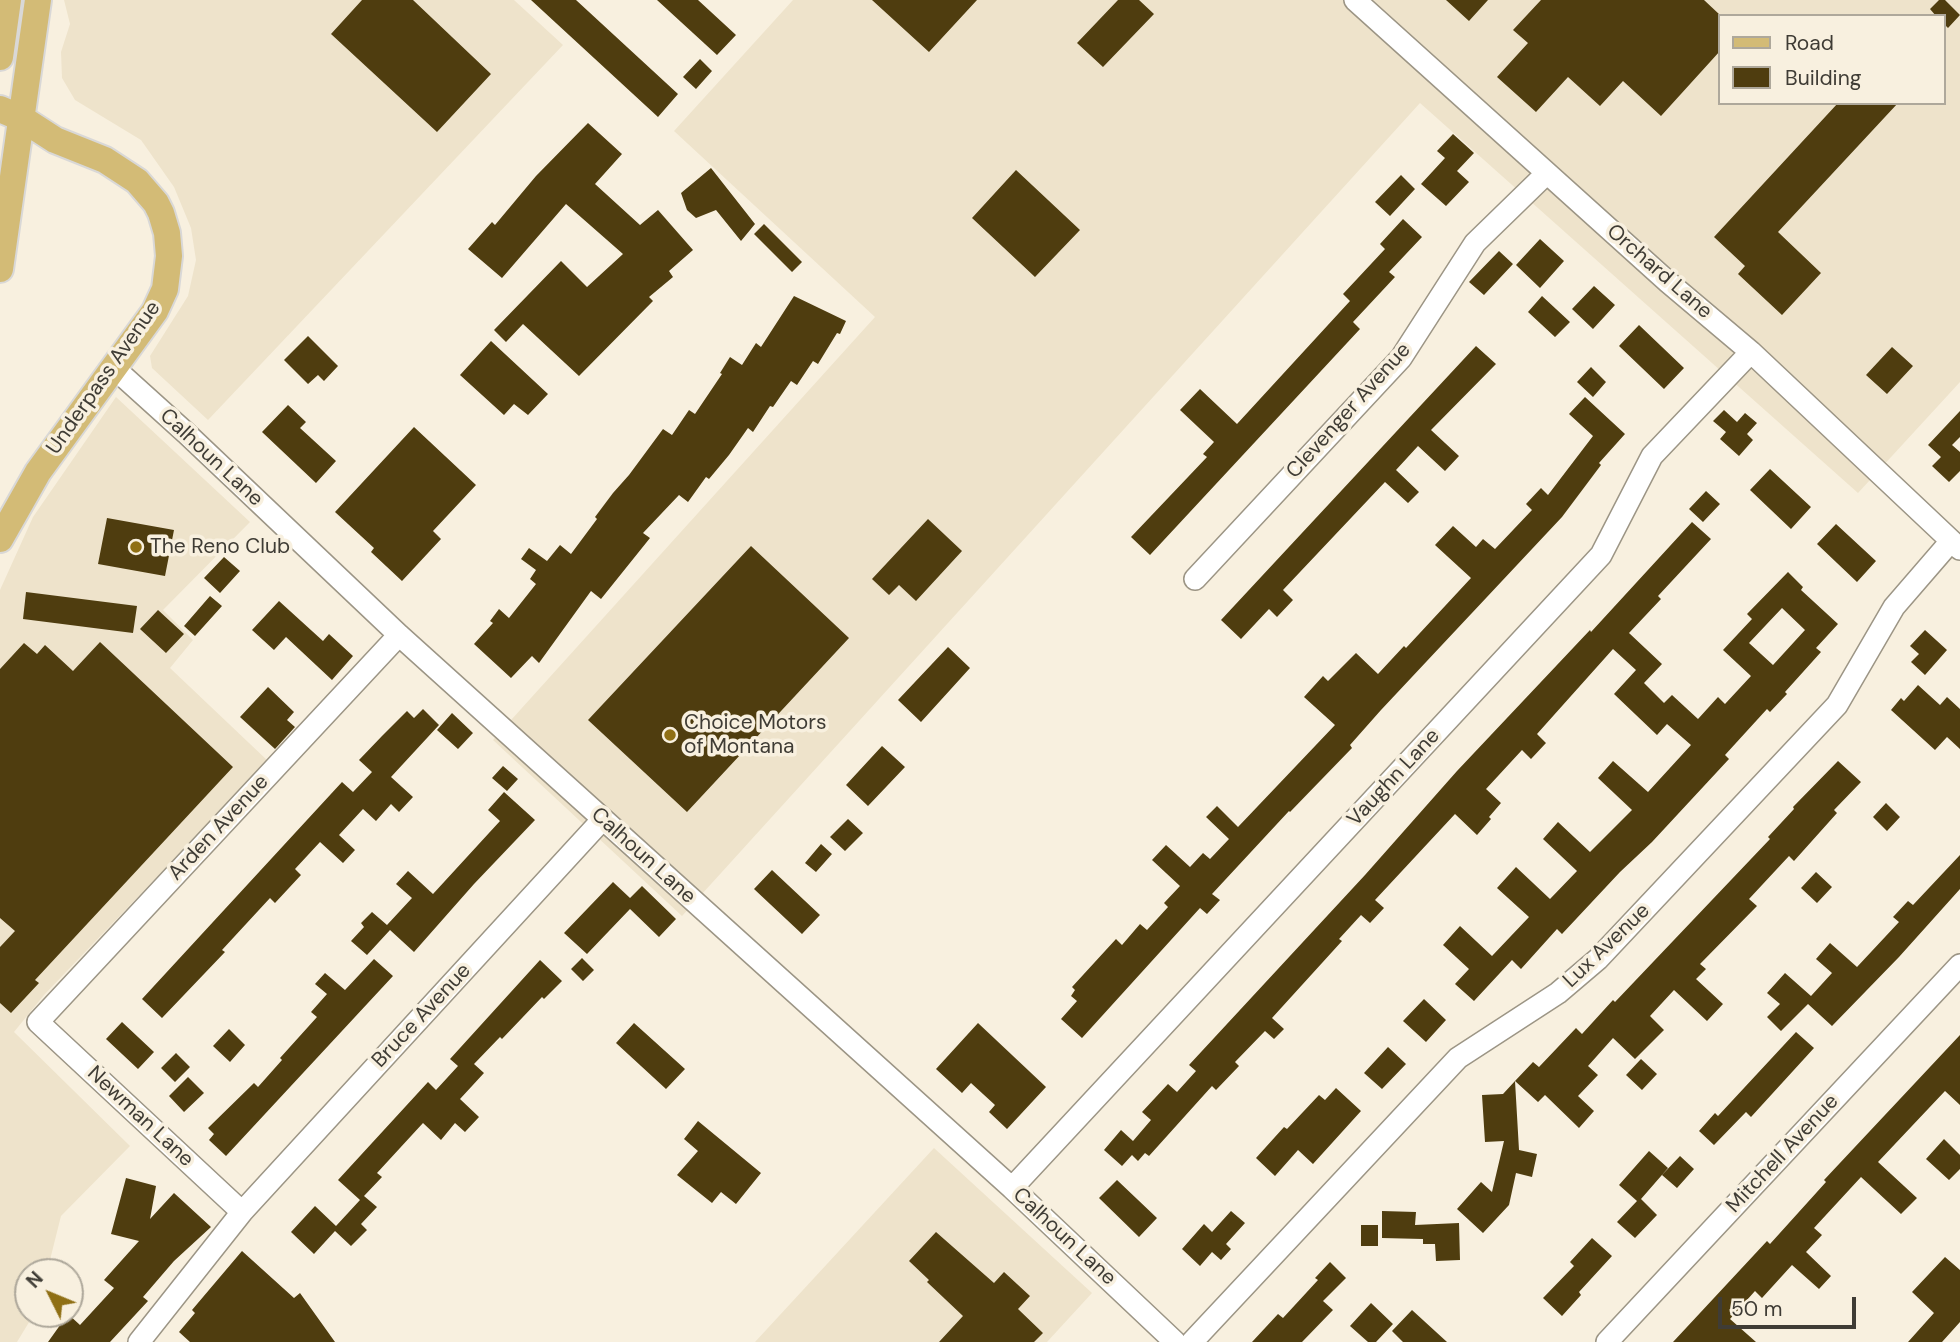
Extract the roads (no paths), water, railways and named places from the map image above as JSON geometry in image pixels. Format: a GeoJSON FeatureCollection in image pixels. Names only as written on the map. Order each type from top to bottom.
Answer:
{"type":"FeatureCollection","features":[{"type":"Feature","properties":{"kind":"main road"},"geometry":{"type":"LineString","coordinates":[[0,57],[8,0]]}},
{"type":"Feature","properties":{"kind":"main road"},"geometry":{"type":"LineString","coordinates":[[0,269],[10,125],[38,0]]}},
{"type":"Feature","properties":{"kind":"main road","name":"Underpass Avenue"},"geometry":{"type":"LineString","coordinates":[[0,539],[38,472],[161,301],[169,256],[165,223],[156,202],[137,181],[105,160],[10,125]]}},
{"type":"Feature","properties":{"kind":"street","name":"Orchard Lane"},"geometry":{"type":"LineString","coordinates":[[1355,0],[1668,282],[1751,352],[1956,545]]}},
{"type":"Feature","properties":{"kind":"street","name":"Clevenger Avenue"},"geometry":{"type":"LineString","coordinates":[[1195,579],[1401,358],[1475,243],[1547,173]]}},
{"type":"Feature","properties":{"kind":"street","name":"Vaughn Lane"},"geometry":{"type":"LineString","coordinates":[[1012,1188],[1601,555],[1652,456],[1751,352]]}},
{"type":"Feature","properties":{"kind":"street","name":"Calhoun Lane"},"geometry":{"type":"LineString","coordinates":[[114,368],[399,635],[1012,1188],[1175,1342]]}},
{"type":"Feature","properties":{"kind":"street","name":"Lux Avenue"},"geometry":{"type":"LineString","coordinates":[[1192,1342],[1458,1058],[1559,993],[1598,959],[1837,705],[1894,607],[1956,545]]}},
{"type":"Feature","properties":{"kind":"street","name":"Arden Avenue"},"geometry":{"type":"LineString","coordinates":[[38,1022],[399,635]]}},
{"type":"Feature","properties":{"kind":"street","name":"Bruce Avenue"},"geometry":{"type":"LineString","coordinates":[[139,1342],[242,1212],[602,820]]}},
{"type":"Feature","properties":{"kind":"street","name":"Mitchell Avenue"},"geometry":{"type":"LineString","coordinates":[[1606,1342],[1960,965]]}},
{"type":"Feature","properties":{"kind":"street","name":"Newman Lane"},"geometry":{"type":"LineString","coordinates":[[38,1022],[242,1212]]}},
{"type":"Feature","properties":{"kind":"place","name":"The Reno Club"},"geometry":{"type":"Point","coordinates":[136,547]}},
{"type":"Feature","properties":{"kind":"place","name":"Choice Motors of Montana"},"geometry":{"type":"Point","coordinates":[670,735]}}]}
